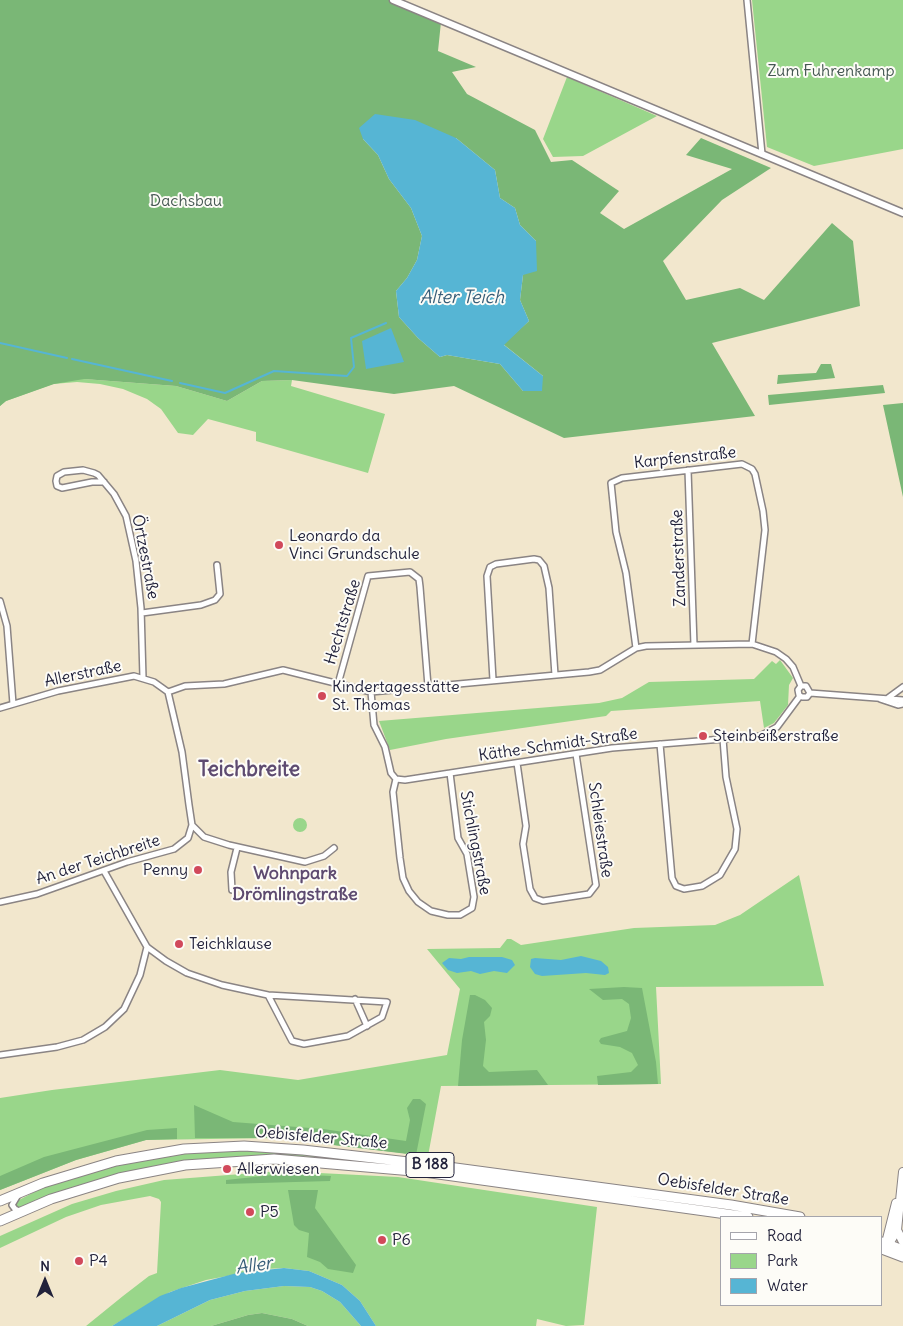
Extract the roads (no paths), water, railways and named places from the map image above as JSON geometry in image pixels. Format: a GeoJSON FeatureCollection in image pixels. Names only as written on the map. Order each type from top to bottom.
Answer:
{"type":"FeatureCollection","features":[{"type":"Feature","properties":{"kind":"main road","name":"Oebisfelder Straße"},"geometry":{"type":"LineString","coordinates":[[0,1201],[22,1191],[88,1168],[148,1154],[212,1147],[274,1147],[445,1167],[794,1216]]}},
{"type":"Feature","properties":{"kind":"main road","name":"Oebisfelder Straße"},"geometry":{"type":"LineString","coordinates":[[0,1221],[83,1188],[159,1169],[226,1161],[274,1159],[424,1172],[741,1216]]}},
{"type":"Feature","properties":{"kind":"main road"},"geometry":{"type":"LineString","coordinates":[[903,1172],[897,1230],[903,1242]]}},
{"type":"Feature","properties":{"kind":"main road"},"geometry":{"type":"LineString","coordinates":[[885,1246],[900,1191]]}},
{"type":"Feature","properties":{"kind":"main road"},"geometry":{"type":"LineString","coordinates":[[883,1226],[894,1210]]}},
{"type":"Feature","properties":{"kind":"main road"},"geometry":{"type":"LineString","coordinates":[[885,1246],[897,1230]]}},
{"type":"Feature","properties":{"kind":"main road"},"geometry":{"type":"LineString","coordinates":[[885,1246],[903,1250]]}},
{"type":"Feature","properties":{"kind":"main road"},"geometry":{"type":"LineString","coordinates":[[885,1246],[903,1257]]}},
{"type":"Feature","properties":{"kind":"street"},"geometry":{"type":"LineString","coordinates":[[394,0],[903,213]]}},
{"type":"Feature","properties":{"kind":"street"},"geometry":{"type":"LineString","coordinates":[[747,0],[762,154]]}},
{"type":"Feature","properties":{"kind":"street","name":"Karpfenstraße"},"geometry":{"type":"LineString","coordinates":[[636,648],[626,573],[616,532],[611,483],[622,478],[742,464],[752,468],[764,511],[765,530],[752,644]]}},
{"type":"Feature","properties":{"kind":"street","name":"Örtzestraße"},"geometry":{"type":"LineString","coordinates":[[104,482],[92,482],[59,488],[56,481],[57,476],[64,472],[83,470],[98,475],[104,482],[114,494],[126,516],[136,561],[142,613],[143,678]]}},
{"type":"Feature","properties":{"kind":"street","name":"Zanderstraße"},"geometry":{"type":"LineString","coordinates":[[688,470],[694,645]]}},
{"type":"Feature","properties":{"kind":"street"},"geometry":{"type":"LineString","coordinates":[[493,680],[487,576],[490,567],[496,564],[534,559],[544,566],[548,588],[555,675]]}},
{"type":"Feature","properties":{"kind":"street","name":"Örtzestraße"},"geometry":{"type":"LineString","coordinates":[[142,613],[201,605],[215,600],[220,594],[216,565]]}},
{"type":"Feature","properties":{"kind":"street","name":"Hechtstraße"},"geometry":{"type":"LineString","coordinates":[[338,684],[368,576],[410,572],[419,579],[428,686]]}},
{"type":"Feature","properties":{"kind":"street"},"geometry":{"type":"LineString","coordinates":[[0,601],[8,626],[13,704]]}},
{"type":"Feature","properties":{"kind":"street"},"geometry":{"type":"LineString","coordinates":[[334,848],[324,856],[305,862],[237,848],[204,837],[192,825],[182,752],[168,692],[184,686],[224,684],[277,670],[289,670],[371,692],[600,670],[636,648],[752,644],[776,652],[793,667],[801,686],[798,692],[800,696],[807,697],[810,693],[903,700]]}},
{"type":"Feature","properties":{"kind":"street","name":"Allerstraße"},"geometry":{"type":"LineString","coordinates":[[0,708],[95,683],[134,676],[154,682],[168,692]]}},
{"type":"Feature","properties":{"kind":"street"},"geometry":{"type":"LineString","coordinates":[[801,686],[808,687],[810,693]]}},
{"type":"Feature","properties":{"kind":"street"},"geometry":{"type":"LineString","coordinates":[[888,698],[903,687]]}},
{"type":"Feature","properties":{"kind":"street"},"geometry":{"type":"LineString","coordinates":[[371,692],[374,725],[385,747],[391,773],[396,779]]}},
{"type":"Feature","properties":{"kind":"street","name":"Käthe-Schmidt-Straße"},"geometry":{"type":"LineString","coordinates":[[396,779],[405,780],[576,754],[660,744],[760,736],[772,731],[800,696]]}},
{"type":"Feature","properties":{"kind":"street"},"geometry":{"type":"LineString","coordinates":[[879,699],[898,705],[903,704]]}},
{"type":"Feature","properties":{"kind":"street"},"geometry":{"type":"LineString","coordinates":[[660,744],[672,878],[676,886],[684,889],[702,886],[720,874],[735,849],[737,829],[726,777],[723,739]]}},
{"type":"Feature","properties":{"kind":"street","name":"Schleiestraße"},"geometry":{"type":"LineString","coordinates":[[516,763],[526,826],[523,848],[531,893],[540,900],[552,900],[589,894],[596,885],[576,754]]}},
{"type":"Feature","properties":{"kind":"street","name":"Stichlingstraße"},"geometry":{"type":"LineString","coordinates":[[396,779],[393,792],[400,841],[400,858],[409,891],[418,902],[431,911],[448,915],[460,914],[472,908],[474,897],[467,854],[458,838],[450,774]]}},
{"type":"Feature","properties":{"kind":"street","name":"An der Teichbreite"},"geometry":{"type":"LineString","coordinates":[[0,902],[37,894],[174,849],[188,838],[192,825]]}},
{"type":"Feature","properties":{"kind":"street"},"geometry":{"type":"LineString","coordinates":[[232,890],[231,872],[237,848]]}},
{"type":"Feature","properties":{"kind":"street"},"geometry":{"type":"LineString","coordinates":[[104,871],[147,947],[187,973],[222,985],[268,995],[387,1002],[382,1017],[348,1036],[304,1044],[292,1041],[268,995]]}},
{"type":"Feature","properties":{"kind":"street"},"geometry":{"type":"LineString","coordinates":[[0,1055],[57,1047],[83,1040],[106,1027],[124,1009],[140,975],[147,947]]}},
{"type":"Feature","properties":{"kind":"street"},"geometry":{"type":"LineString","coordinates":[[355,999],[367,1026]]}},
{"type":"Feature","properties":{"kind":"street"},"geometry":{"type":"LineString","coordinates":[[21,1212],[12,1205],[22,1191]]}},
{"type":"Feature","properties":{"kind":"water","name":"Alter Teich"},"geometry":{"type":"Polygon","coordinates":[[[375,114],[415,120],[456,138],[495,170],[500,198],[515,208],[520,225],[536,241],[537,271],[523,275],[520,300],[529,321],[504,345],[543,376],[542,391],[523,391],[500,364],[447,355],[440,357],[418,338],[399,317],[396,291],[407,278],[417,260],[422,236],[411,208],[389,179],[378,155],[363,139],[359,128],[375,114]]]}},
{"type":"Feature","properties":{"kind":"water"},"geometry":{"type":"Polygon","coordinates":[[[391,328],[404,362],[366,369],[362,341],[391,328]]]}},
{"type":"Feature","properties":{"kind":"water"},"geometry":{"type":"Polygon","coordinates":[[[581,956],[601,961],[608,967],[609,973],[605,975],[586,973],[542,976],[535,974],[530,967],[531,959],[535,958],[561,960],[581,956]]]}},
{"type":"Feature","properties":{"kind":"water"},"geometry":{"type":"Polygon","coordinates":[[[469,957],[502,957],[512,960],[515,965],[507,973],[494,971],[480,974],[471,971],[457,973],[448,970],[442,963],[449,958],[461,959],[469,957]]]}},
{"type":"Feature","properties":{"kind":"water"},"geometry":{"type":"Polygon","coordinates":[[[284,1268],[309,1271],[342,1285],[360,1301],[376,1326],[361,1326],[340,1302],[322,1291],[310,1287],[284,1286],[245,1291],[210,1300],[157,1326],[112,1326],[160,1296],[181,1288],[237,1273],[284,1268]]]}},
{"type":"Feature","properties":{"kind":"waterway"},"geometry":{"type":"LineString","coordinates":[[180,383],[225,393],[274,371],[347,376],[354,367],[351,338],[386,323]]}},
{"type":"Feature","properties":{"kind":"waterway"},"geometry":{"type":"LineString","coordinates":[[0,343],[67,358]]}},
{"type":"Feature","properties":{"kind":"waterway"},"geometry":{"type":"LineString","coordinates":[[72,359],[172,381]]}},
{"type":"Feature","properties":{"kind":"place","name":"Leonardo da Vinci Grundschule"},"geometry":{"type":"Point","coordinates":[279,545]}},
{"type":"Feature","properties":{"kind":"place","name":"Kindertagesstätte St. Thomas"},"geometry":{"type":"Point","coordinates":[322,696]}},
{"type":"Feature","properties":{"kind":"place","name":"Steinbeißerstraße"},"geometry":{"type":"Point","coordinates":[703,736]}},
{"type":"Feature","properties":{"kind":"place","name":"Penny"},"geometry":{"type":"Point","coordinates":[198,870]}},
{"type":"Feature","properties":{"kind":"place","name":"Teichklause"},"geometry":{"type":"Point","coordinates":[179,944]}},
{"type":"Feature","properties":{"kind":"place","name":"Allerwiesen"},"geometry":{"type":"Point","coordinates":[227,1169]}},
{"type":"Feature","properties":{"kind":"place","name":"P5"},"geometry":{"type":"Point","coordinates":[250,1212]}},
{"type":"Feature","properties":{"kind":"place","name":"P6"},"geometry":{"type":"Point","coordinates":[382,1240]}},
{"type":"Feature","properties":{"kind":"place","name":"P4"},"geometry":{"type":"Point","coordinates":[79,1261]}},
{"type":"Feature","properties":{"kind":"district","name":"Teichbreite"},"geometry":{"type":"Point","coordinates":[249,770]}},
{"type":"Feature","properties":{"kind":"district","name":"Wohnpark Drömlingstraße"},"geometry":{"type":"Point","coordinates":[295,884]}},
{"type":"Feature","properties":{"kind":"park label","name":"Zum Fuhrenkamp"},"geometry":{"type":"Point","coordinates":[831,71]}},
{"type":"Feature","properties":{"kind":"park label","name":"Dachsbau"},"geometry":{"type":"Point","coordinates":[186,201]}},
{"type":"Feature","properties":{"kind":"water label","name":"Aller"},"geometry":{"type":"Point","coordinates":[254,1266]}}]}
